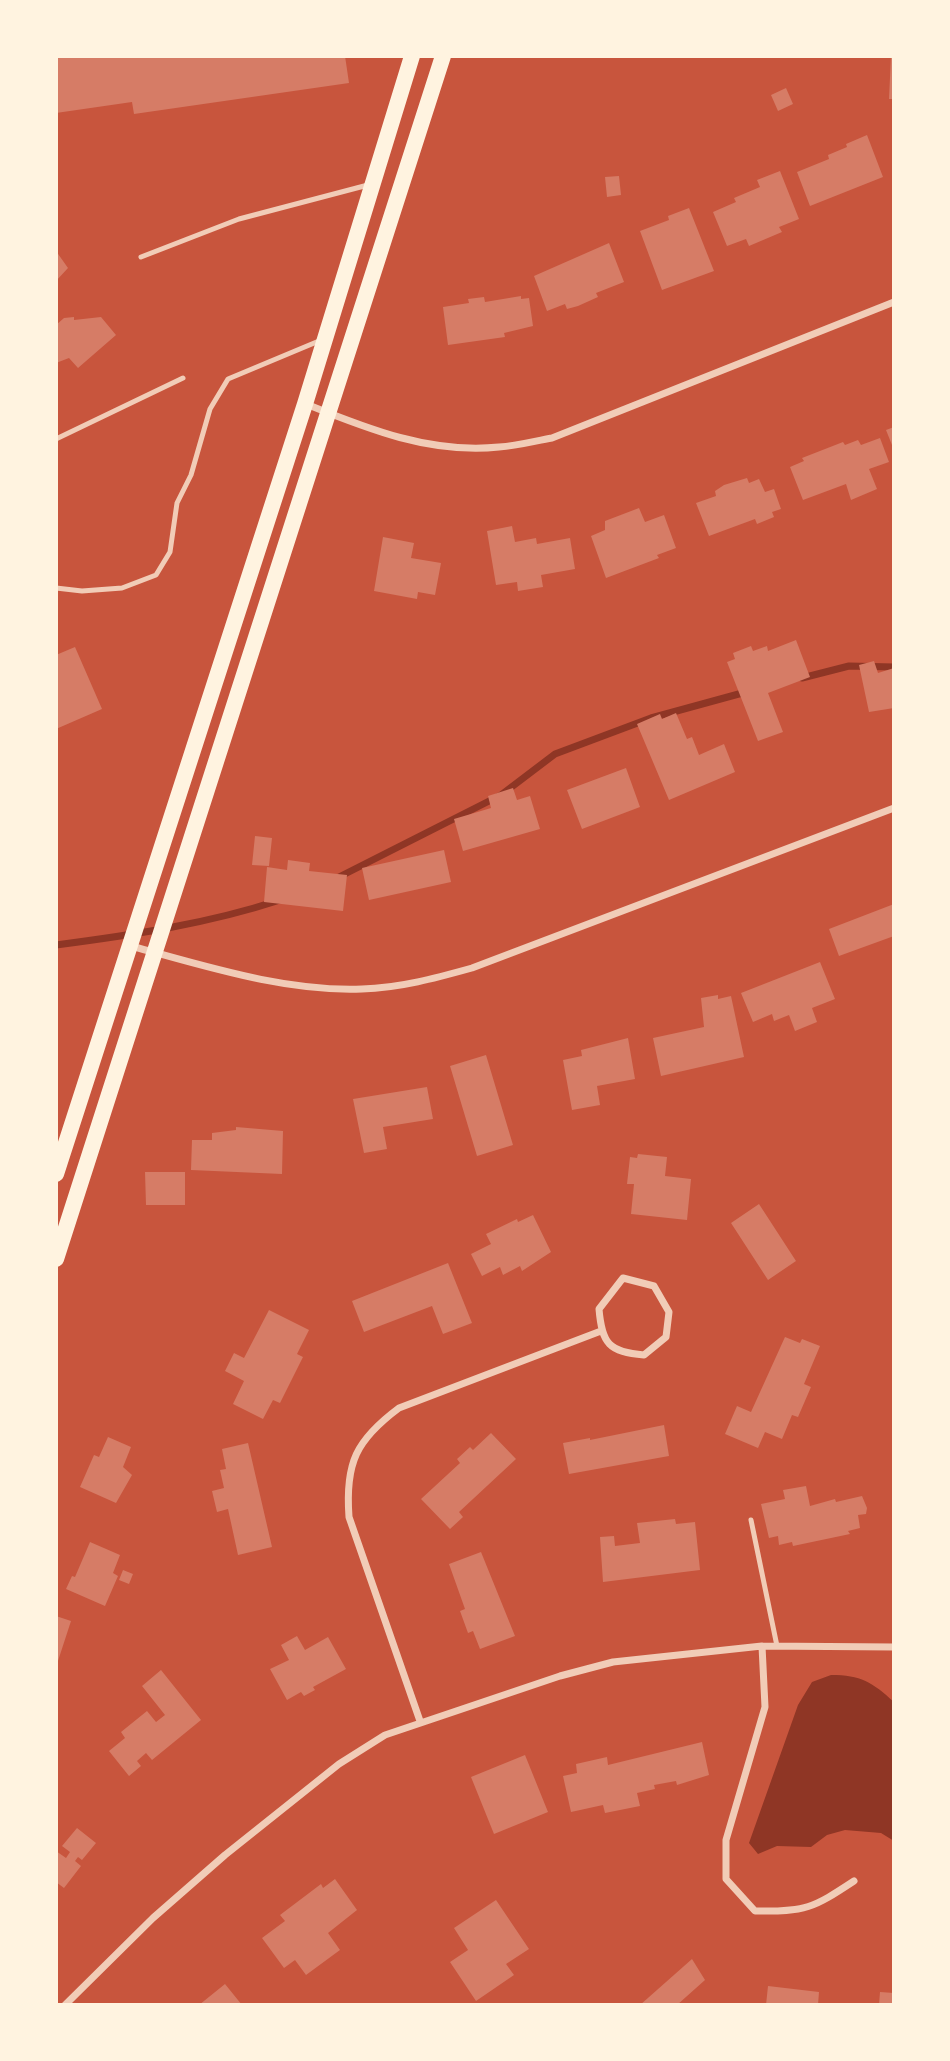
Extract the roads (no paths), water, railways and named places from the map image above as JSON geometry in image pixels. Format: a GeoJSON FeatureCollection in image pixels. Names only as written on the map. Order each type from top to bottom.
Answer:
{"type":"FeatureCollection","features":[{"type":"Feature","properties":{"kind":"main road"},"geometry":{"type":"LineString","coordinates":[[56,1174],[305,404],[412,56]]}},
{"type":"Feature","properties":{"kind":"main road"},"geometry":{"type":"LineString","coordinates":[[56,1259],[443,56]]}},
{"type":"Feature","properties":{"kind":"street"},"geometry":{"type":"LineString","coordinates":[[305,404],[384,435],[438,447],[498,448],[552,438],[894,302]]}},
{"type":"Feature","properties":{"kind":"street"},"geometry":{"type":"LineString","coordinates":[[130,946],[313,988],[363,989],[412,984],[472,968],[894,808]]}},
{"type":"Feature","properties":{"kind":"street"},"geometry":{"type":"LineString","coordinates":[[623,1278],[654,1286],[669,1312],[666,1337],[644,1355],[620,1353],[608,1345],[601,1331],[599,1309],[623,1278]]}},
{"type":"Feature","properties":{"kind":"street"},"geometry":{"type":"LineString","coordinates":[[420,1721],[349,1517],[347,1484],[356,1451],[372,1428],[399,1408],[601,1331]]}},
{"type":"Feature","properties":{"kind":"street"},"geometry":{"type":"LineString","coordinates":[[762,1646],[765,1707],[726,1840],[726,1880],[755,1911],[786,1912],[816,1906],[854,1881]]}},
{"type":"Feature","properties":{"kind":"street"},"geometry":{"type":"LineString","coordinates":[[65,2005],[153,1918],[225,1855],[339,1764],[385,1735],[420,1721],[614,1662],[762,1646],[894,1647]]}},
{"type":"Feature","properties":{"kind":"lane"},"geometry":{"type":"LineString","coordinates":[[141,257],[239,219],[373,184]]}},
{"type":"Feature","properties":{"kind":"lane"},"geometry":{"type":"LineString","coordinates":[[56,588],[82,591],[122,588],[156,575],[170,552],[177,503],[191,475],[210,408],[228,379],[325,338]]}},
{"type":"Feature","properties":{"kind":"lane"},"geometry":{"type":"LineString","coordinates":[[56,439],[183,378]]}},
{"type":"Feature","properties":{"kind":"lane"},"geometry":{"type":"LineString","coordinates":[[751,1520],[777,1646]]}},
{"type":"Feature","properties":{"kind":"waterway"},"geometry":{"type":"LineString","coordinates":[[802,678],[849,666],[894,667]]}},
{"type":"Feature","properties":{"kind":"waterway"},"geometry":{"type":"LineString","coordinates":[[337,878],[501,795],[555,754],[651,718],[746,692]]}},
{"type":"Feature","properties":{"kind":"waterway"},"geometry":{"type":"LineString","coordinates":[[56,945],[197,922],[280,900]]}}]}
